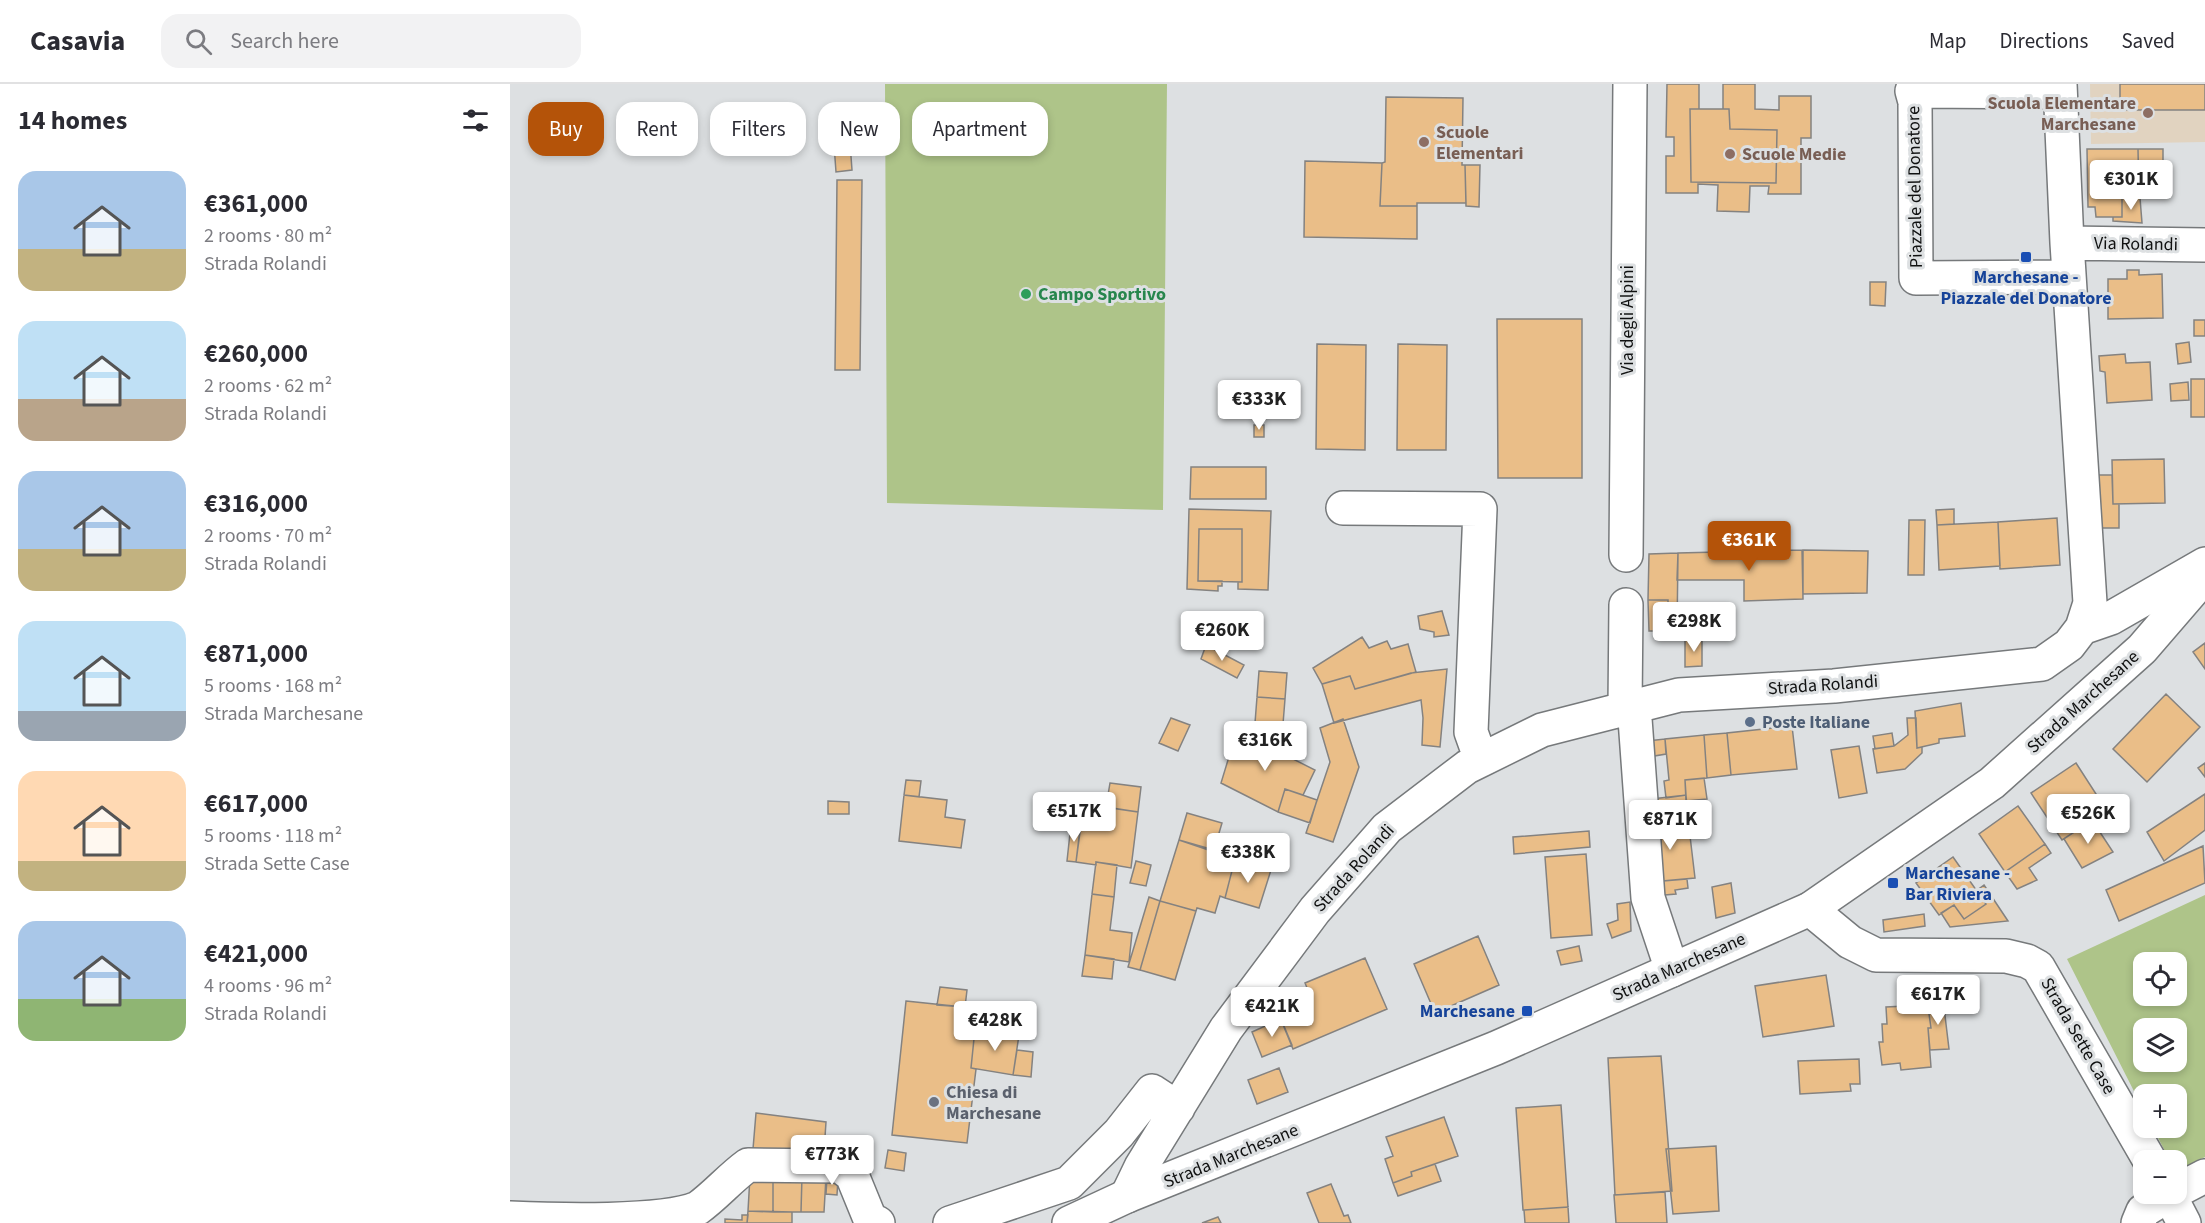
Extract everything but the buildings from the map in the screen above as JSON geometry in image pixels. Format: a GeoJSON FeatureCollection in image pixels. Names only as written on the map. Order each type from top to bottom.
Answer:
{"type":"FeatureCollection","features":[{"type":"Feature","properties":{"kind":"street","name":"Via degli Alpini"},"geometry":{"type":"LineString","coordinates":[[1626,555],[1630,84]]}},
{"type":"Feature","properties":{"kind":"street","name":"Strada Rolandi"},"geometry":{"type":"LineString","coordinates":[[1127,1196],[1140,1167],[1226,1029],[1315,910],[1386,828],[1467,767],[1542,730],[1679,695],[1834,686],[2042,664],[2068,645],[2082,628],[2090,603],[2067,243],[2060,88]]}},
{"type":"Feature","properties":{"kind":"street","name":"Piazzale del Donatore"},"geometry":{"type":"LineString","coordinates":[[2060,88],[1912,90],[1916,278],[2069,277]]}},
{"type":"Feature","properties":{"kind":"street","name":"Via Rolandi"},"geometry":{"type":"LineString","coordinates":[[2067,243],[2205,245]]}},
{"type":"Feature","properties":{"kind":"street"},"geometry":{"type":"LineString","coordinates":[[1343,508],[1480,509],[1471,732],[1481,760]]}},
{"type":"Feature","properties":{"kind":"street"},"geometry":{"type":"LineString","coordinates":[[2082,628],[2111,618],[2205,564]]}},
{"type":"Feature","properties":{"kind":"street","name":"Strada Marchesane"},"geometry":{"type":"LineString","coordinates":[[1069,1223],[1127,1196],[1496,1048],[1810,909],[1992,783],[2142,649],[2205,576]]}},
{"type":"Feature","properties":{"kind":"street"},"geometry":{"type":"LineString","coordinates":[[1626,605],[1629,706],[1648,898],[1672,970]]}},
{"type":"Feature","properties":{"kind":"street","name":"Strada Sette Case"},"geometry":{"type":"LineString","coordinates":[[1810,909],[1850,942],[1876,955],[2006,956],[2038,967],[2144,1150]]}},
{"type":"Feature","properties":{"kind":"street"},"geometry":{"type":"LineString","coordinates":[[950,1223],[1069,1183],[1119,1133],[1152,1091],[1178,1108]]}},
{"type":"Feature","properties":{"kind":"street"},"geometry":{"type":"LineString","coordinates":[[510,1218],[652,1222],[678,1218],[698,1208],[748,1165],[840,1166],[852,1175],[870,1219],[878,1223]]}},
{"type":"Feature","properties":{"kind":"street"},"geometry":{"type":"LineString","coordinates":[[2187,1189],[2205,1176]]}},
{"type":"Feature","properties":{"kind":"street"},"geometry":{"type":"LineString","coordinates":[[2138,1223],[2143,1211],[2161,1204]]}},
{"type":"Feature","properties":{"kind":"shaded area","name":"Scuola Elementare Marchesane"},"geometry":{"type":"Polygon","coordinates":[[[2090,84],[2205,84],[2205,142],[2091,144],[2090,84]]]}},
{"type":"Feature","properties":{"kind":"green space","name":"Campo Sportivo"},"geometry":{"type":"Polygon","coordinates":[[[885,84],[1167,84],[1163,510],[887,503],[885,156],[900,156],[900,102],[885,102],[885,84]]]}},
{"type":"Feature","properties":{"kind":"green space"},"geometry":{"type":"Polygon","coordinates":[[[2205,895],[2205,1157],[2187,1166],[2187,1150],[2164,1150],[2158,1138],[2187,1138],[2187,1084],[2133,1084],[2133,1089],[2067,959],[2205,895]]]}},
{"type":"Feature","properties":{"kind":"place","name":"Scuola Elementare Marchesane"},"geometry":{"type":"Point","coordinates":[2148,113]}},
{"type":"Feature","properties":{"kind":"place","name":"Scuole Elementari"},"geometry":{"type":"Point","coordinates":[1424,142]}},
{"type":"Feature","properties":{"kind":"place","name":"Scuole Medie"},"geometry":{"type":"Point","coordinates":[1730,154]}},
{"type":"Feature","properties":{"kind":"place","name":"Marchesane - Piazzale del Donatore"},"geometry":{"type":"Point","coordinates":[2026,257]}},
{"type":"Feature","properties":{"kind":"place","name":"Campo Sportivo"},"geometry":{"type":"Point","coordinates":[1026,294]}},
{"type":"Feature","properties":{"kind":"place","name":"Poste Italiane"},"geometry":{"type":"Point","coordinates":[1750,722]}},
{"type":"Feature","properties":{"kind":"place","name":"Marchesane - Bar Riviera"},"geometry":{"type":"Point","coordinates":[1893,883]}},
{"type":"Feature","properties":{"kind":"place","name":"Marchesane"},"geometry":{"type":"Point","coordinates":[1527,1011]}},
{"type":"Feature","properties":{"kind":"place","name":"Chiesa di Marchesane"},"geometry":{"type":"Point","coordinates":[934,1102]}}]}
